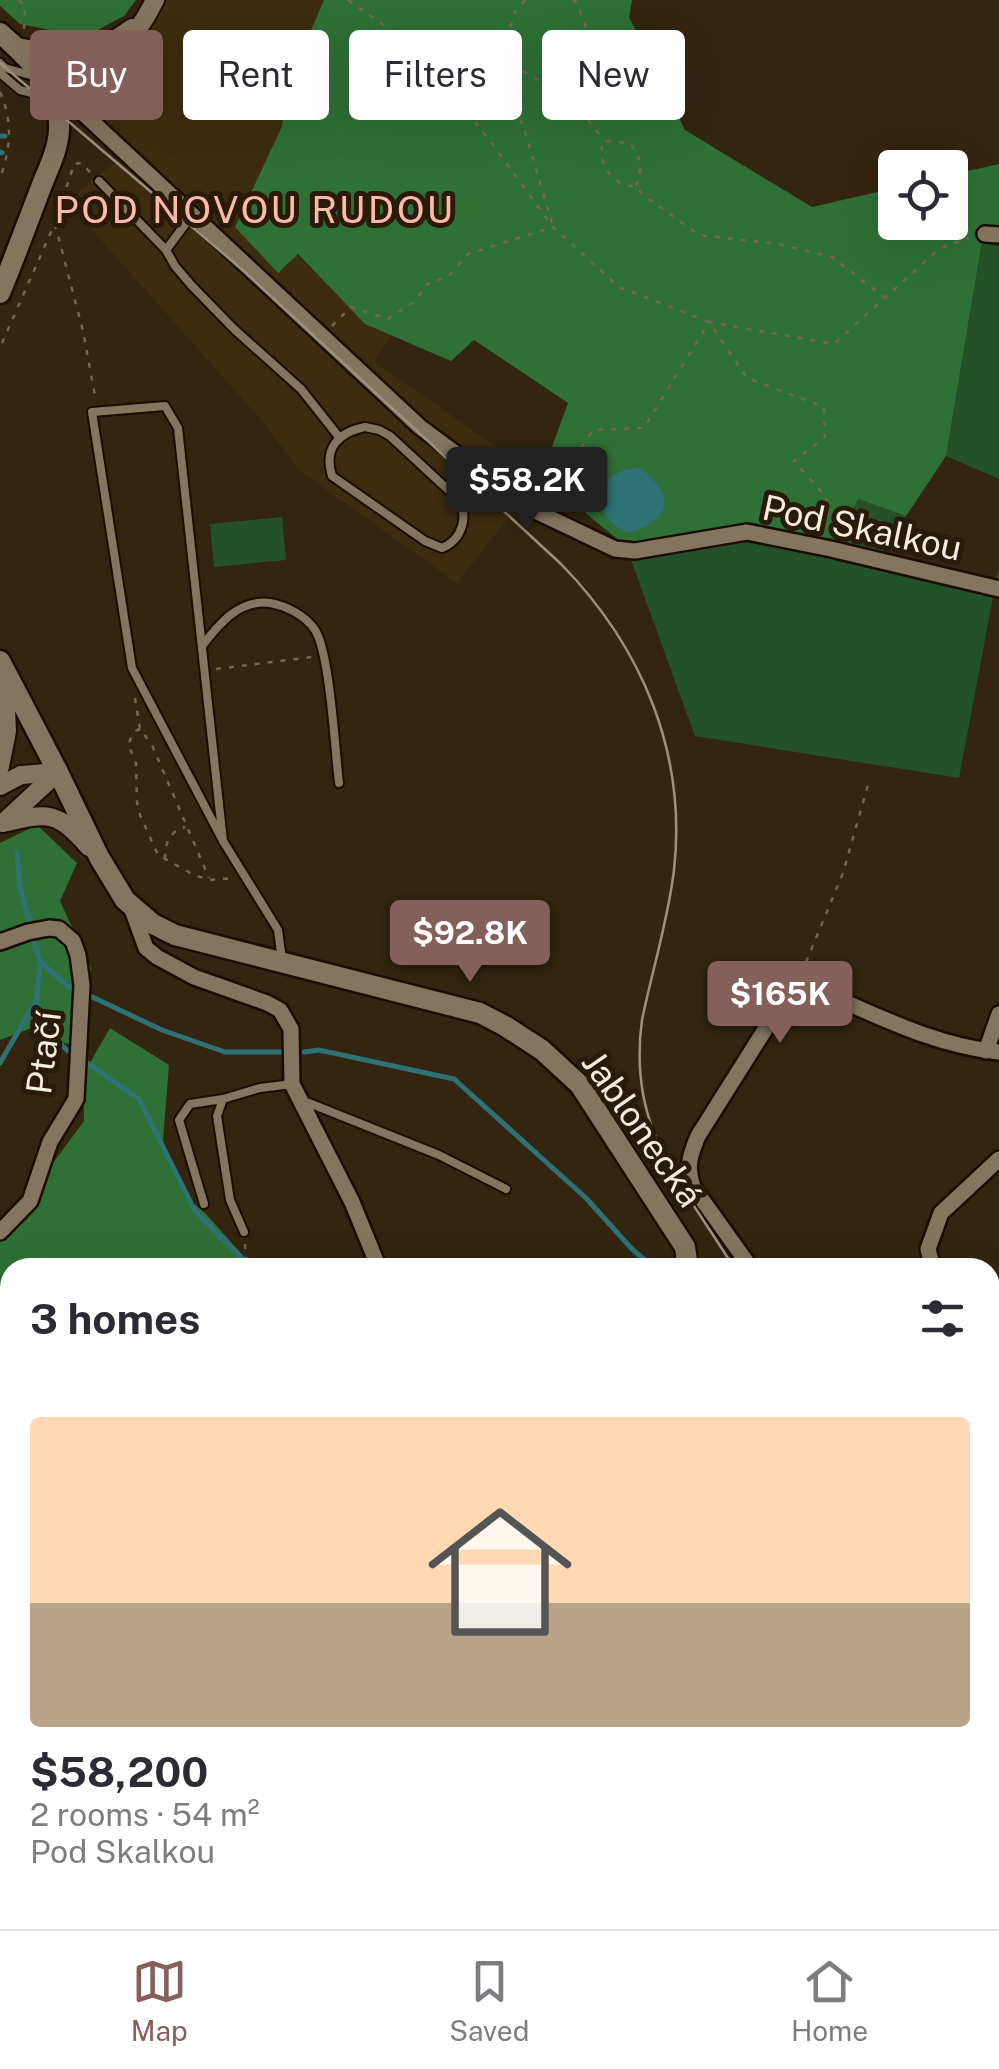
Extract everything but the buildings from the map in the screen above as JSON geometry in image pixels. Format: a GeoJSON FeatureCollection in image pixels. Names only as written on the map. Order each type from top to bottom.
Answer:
{"type":"FeatureCollection","features":[{"type":"Feature","properties":{"kind":"main road"},"geometry":{"type":"LineString","coordinates":[[0,33],[20,40],[30,55]]}},
{"type":"Feature","properties":{"kind":"main road"},"geometry":{"type":"LineString","coordinates":[[0,293],[56,144],[58,120]]}},
{"type":"Feature","properties":{"kind":"main road","name":"Jablonecká"},"geometry":{"type":"LineString","coordinates":[[2,665],[99,857],[130,906],[175,935],[480,1013],[542,1050],[580,1084],[684,1247],[686,1258]]}},
{"type":"Feature","properties":{"kind":"street"},"geometry":{"type":"LineString","coordinates":[[134,30],[145,20],[155,0]]}},
{"type":"Feature","properties":{"kind":"street"},"geometry":{"type":"LineString","coordinates":[[20,40],[54,54],[74,53],[98,48],[145,20]]}},
{"type":"Feature","properties":{"kind":"street","name":"Pod Skalkou"},"geometry":{"type":"LineString","coordinates":[[86,120],[420,427],[528,508],[615,548],[635,552],[746,532],[999,589]]}},
{"type":"Feature","properties":{"kind":"street"},"geometry":{"type":"LineString","coordinates":[[0,767],[7,732],[2,665]]}},
{"type":"Feature","properties":{"kind":"street"},"geometry":{"type":"LineString","coordinates":[[0,786],[22,775],[58,772]]}},
{"type":"Feature","properties":{"kind":"street"},"geometry":{"type":"LineString","coordinates":[[1,824],[58,772]]}},
{"type":"Feature","properties":{"kind":"street"},"geometry":{"type":"LineString","coordinates":[[1,824],[51,816],[64,821],[99,857]]}},
{"type":"Feature","properties":{"kind":"street","name":"Jablonecká"},"geometry":{"type":"LineString","coordinates":[[130,906],[146,948],[156,957],[194,977],[280,1010],[292,1029],[292,1084],[352,1202],[375,1258]]}},
{"type":"Feature","properties":{"kind":"street","name":"Ptačí"},"geometry":{"type":"LineString","coordinates":[[0,942],[49,928],[66,933],[78,955],[82,985],[76,1099],[50,1142],[30,1201],[0,1232]]}},
{"type":"Feature","properties":{"kind":"street"},"geometry":{"type":"LineString","coordinates":[[744,1258],[692,1187],[688,1173],[691,1152],[788,993],[812,988],[928,1036],[992,1052],[999,1014]]}},
{"type":"Feature","properties":{"kind":"street"},"geometry":{"type":"LineString","coordinates":[[930,1258],[928,1249],[941,1214],[999,1159]]}},
{"type":"Feature","properties":{"kind":"lane"},"geometry":{"type":"LineString","coordinates":[[0,63],[30,80]]}},
{"type":"Feature","properties":{"kind":"lane"},"geometry":{"type":"LineString","coordinates":[[0,73],[20,90],[30,90]]}},
{"type":"Feature","properties":{"kind":"lane"},"geometry":{"type":"LineString","coordinates":[[99,180],[166,250],[192,286],[301,389],[339,437]]}},
{"type":"Feature","properties":{"kind":"lane"},"geometry":{"type":"LineString","coordinates":[[166,250],[192,215]]}},
{"type":"Feature","properties":{"kind":"lane"},"geometry":{"type":"LineString","coordinates":[[223,841],[178,428],[165,406],[92,412],[132,668],[223,841],[278,930],[283,964]]}},
{"type":"Feature","properties":{"kind":"lane"},"geometry":{"type":"LineString","coordinates":[[365,427],[379,430],[457,498],[463,506],[462,527],[450,546],[442,548],[426,540],[332,476],[329,458],[339,437],[365,427]]}},
{"type":"Feature","properties":{"kind":"lane"},"geometry":{"type":"LineString","coordinates":[[202,646],[230,614],[250,604],[263,602],[286,607],[310,624],[318,633],[324,655],[339,783]]}},
{"type":"Feature","properties":{"kind":"lane"},"geometry":{"type":"LineString","coordinates":[[204,1204],[179,1120],[190,1104],[292,1084]]}},
{"type":"Feature","properties":{"kind":"lane"},"geometry":{"type":"LineString","coordinates":[[223,1099],[218,1116],[230,1200],[244,1232]]}},
{"type":"Feature","properties":{"kind":"lane"},"geometry":{"type":"LineString","coordinates":[[300,1100],[439,1155],[506,1190]]}},
{"type":"Feature","properties":{"kind":"path"},"geometry":{"type":"LineString","coordinates":[[19,0],[25,7],[20,40]]}},
{"type":"Feature","properties":{"kind":"path"},"geometry":{"type":"LineString","coordinates":[[348,0],[391,30]]}},
{"type":"Feature","properties":{"kind":"path"},"geometry":{"type":"LineString","coordinates":[[510,30],[516,12],[526,0]]}},
{"type":"Feature","properties":{"kind":"path"},"geometry":{"type":"LineString","coordinates":[[573,0],[587,30]]}},
{"type":"Feature","properties":{"kind":"path"},"geometry":{"type":"LineString","coordinates":[[0,92],[11,140],[0,178]]}},
{"type":"Feature","properties":{"kind":"path"},"geometry":{"type":"LineString","coordinates":[[474,120],[553,228],[619,287],[709,322],[834,344],[940,248],[992,234]]}},
{"type":"Feature","properties":{"kind":"path"},"geometry":{"type":"LineString","coordinates":[[520,120],[553,228]]}},
{"type":"Feature","properties":{"kind":"path"},"geometry":{"type":"LineString","coordinates":[[588,120],[604,140],[630,143],[639,155],[641,172],[636,186]]}},
{"type":"Feature","properties":{"kind":"path"},"geometry":{"type":"LineString","coordinates":[[604,140],[600,151],[604,166],[616,182],[636,186]]}},
{"type":"Feature","properties":{"kind":"path"},"geometry":{"type":"LineString","coordinates":[[2,343],[54,223],[74,164],[81,163],[99,180]]}},
{"type":"Feature","properties":{"kind":"path"},"geometry":{"type":"LineString","coordinates":[[636,186],[699,235],[778,244],[832,256],[885,298]]}},
{"type":"Feature","properties":{"kind":"path"},"geometry":{"type":"LineString","coordinates":[[54,223],[83,330],[98,411]]}},
{"type":"Feature","properties":{"kind":"path"},"geometry":{"type":"LineString","coordinates":[[321,337],[351,307],[388,318],[415,301],[427,284],[449,276],[468,254],[553,228]]}},
{"type":"Feature","properties":{"kind":"path"},"geometry":{"type":"LineString","coordinates":[[528,508],[553,490],[593,430],[644,428],[709,322]]}},
{"type":"Feature","properties":{"kind":"path"},"geometry":{"type":"LineString","coordinates":[[709,322],[747,378],[824,407],[824,437],[794,462],[826,497],[831,549]]}},
{"type":"Feature","properties":{"kind":"path"},"geometry":{"type":"LineString","coordinates":[[204,670],[324,655]]}},
{"type":"Feature","properties":{"kind":"path"},"geometry":{"type":"LineString","coordinates":[[141,685],[135,702],[140,728],[152,745],[210,880]]}},
{"type":"Feature","properties":{"kind":"path"},"geometry":{"type":"LineString","coordinates":[[140,728],[128,744],[136,764],[137,802],[158,856],[210,880],[245,877]]}},
{"type":"Feature","properties":{"kind":"path"},"geometry":{"type":"LineString","coordinates":[[796,989],[842,872],[868,786]]}},
{"type":"Feature","properties":{"kind":"path"},"geometry":{"type":"LineString","coordinates":[[165,861],[169,837],[186,826]]}},
{"type":"Feature","properties":{"kind":"path"},"geometry":{"type":"LineString","coordinates":[[244,1232],[246,1258]]}},
{"type":"Feature","properties":{"kind":"shaded area"},"geometry":{"type":"Polygon","coordinates":[[[155,0],[324,0],[311,30],[183,30],[183,120],[283,120],[235,227],[297,254],[365,324],[392,335],[374,362],[541,477],[457,583],[300,471],[263,422],[67,202],[128,155],[91,120],[163,120],[163,30],[126,30],[155,0]]]}},
{"type":"Feature","properties":{"kind":"green space"},"geometry":{"type":"Polygon","coordinates":[[[0,0],[136,0],[124,16],[98,30],[50,30],[20,24],[0,6],[0,0]]]}},
{"type":"Feature","properties":{"kind":"green space"},"geometry":{"type":"Polygon","coordinates":[[[324,0],[632,0],[629,17],[635,30],[542,30],[542,120],[680,120],[685,130],[812,207],[878,192],[878,240],[968,240],[968,171],[999,164],[999,231],[982,242],[946,456],[906,516],[858,499],[836,539],[750,527],[626,546],[541,477],[568,403],[474,340],[451,361],[365,324],[298,254],[278,273],[235,227],[283,120],[329,120],[329,30],[311,30],[324,0]]]}},
{"type":"Feature","properties":{"kind":"green space"},"geometry":{"type":"Polygon","coordinates":[[[982,242],[999,246],[999,479],[946,456],[982,242]]]}},
{"type":"Feature","properties":{"kind":"green space"},"geometry":{"type":"Polygon","coordinates":[[[858,499],[906,516],[883,552],[995,579],[999,571],[959,778],[695,736],[626,546],[858,499]]]}},
{"type":"Feature","properties":{"kind":"green space"},"geometry":{"type":"Polygon","coordinates":[[[282,517],[286,560],[214,567],[210,524],[282,517]]]}},
{"type":"Feature","properties":{"kind":"green space"},"geometry":{"type":"Polygon","coordinates":[[[37,825],[77,863],[60,901],[91,968],[73,1046],[29,1029],[0,1040],[0,843],[37,825]]]}},
{"type":"Feature","properties":{"kind":"green space"},"geometry":{"type":"Polygon","coordinates":[[[110,1028],[169,1065],[163,1141],[184,1195],[245,1258],[0,1258],[0,1235],[84,1121],[83,1075],[110,1028]]]}},
{"type":"Feature","properties":{"kind":"water"},"geometry":{"type":"Polygon","coordinates":[[[640,467],[662,491],[664,505],[652,522],[628,533],[606,516],[604,495],[610,477],[640,467]]]}},
{"type":"Feature","properties":{"kind":"waterway"},"geometry":{"type":"LineString","coordinates":[[0,136],[5,136]]}},
{"type":"Feature","properties":{"kind":"waterway"},"geometry":{"type":"LineString","coordinates":[[17,852],[20,889],[29,920]]}},
{"type":"Feature","properties":{"kind":"waterway"},"geometry":{"type":"LineString","coordinates":[[32,935],[40,962],[73,990]]}},
{"type":"Feature","properties":{"kind":"waterway"},"geometry":{"type":"LineString","coordinates":[[40,962],[39,1011],[51,1033],[68,1051]]}},
{"type":"Feature","properties":{"kind":"waterway"},"geometry":{"type":"LineString","coordinates":[[88,995],[162,1030],[225,1052],[288,1052]]}},
{"type":"Feature","properties":{"kind":"waterway"},"geometry":{"type":"LineString","coordinates":[[0,1063],[36,1001]]}},
{"type":"Feature","properties":{"kind":"waterway"},"geometry":{"type":"LineString","coordinates":[[304,1052],[319,1050],[454,1079],[586,1198],[642,1258]]}},
{"type":"Feature","properties":{"kind":"waterway"},"geometry":{"type":"LineString","coordinates":[[83,1060],[139,1099],[195,1211],[242,1258]]}},
{"type":"Feature","properties":{"kind":"tram line"},"geometry":{"type":"LineString","coordinates":[[0,63],[246,273],[561,564],[615,630],[653,704],[673,784],[676,827],[671,889],[642,1020],[643,1093],[663,1153],[728,1258]]}},
{"type":"Feature","properties":{"kind":"district","name":"POD NOVOU RUDOU"},"geometry":{"type":"Point","coordinates":[255,210]}}]}
